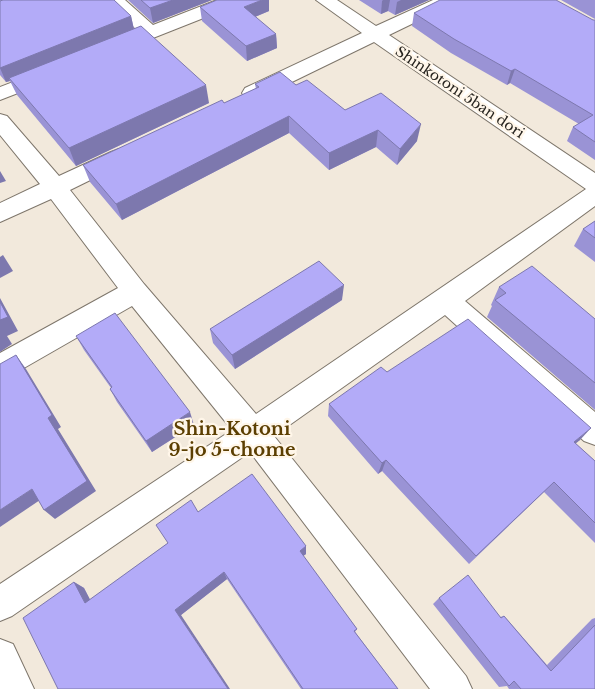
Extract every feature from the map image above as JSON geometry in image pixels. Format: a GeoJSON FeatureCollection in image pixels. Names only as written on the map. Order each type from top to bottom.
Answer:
{"type":"FeatureCollection","features":[{"type":"Feature","properties":{"kind":"street"},"geometry":{"type":"LineString","coordinates":[[114,0],[151,33]]}},
{"type":"Feature","properties":{"kind":"street"},"geometry":{"type":"LineString","coordinates":[[98,54],[233,0]]}},
{"type":"Feature","properties":{"kind":"street","name":"Shinkotoni 5ban dori"},"geometry":{"type":"LineString","coordinates":[[325,0],[595,184]]}},
{"type":"Feature","properties":{"kind":"street"},"geometry":{"type":"LineString","coordinates":[[231,103],[447,0]]}},
{"type":"Feature","properties":{"kind":"street"},"geometry":{"type":"LineString","coordinates":[[0,94],[62,69]]}},
{"type":"Feature","properties":{"kind":"street"},"geometry":{"type":"LineString","coordinates":[[0,121],[55,187],[135,291],[253,433],[453,689]]}},
{"type":"Feature","properties":{"kind":"street"},"geometry":{"type":"LineString","coordinates":[[0,213],[134,149]]}},
{"type":"Feature","properties":{"kind":"street"},"geometry":{"type":"LineString","coordinates":[[0,604],[253,433],[446,300],[595,194]]}},
{"type":"Feature","properties":{"kind":"street"},"geometry":{"type":"LineString","coordinates":[[0,367],[135,291]]}},
{"type":"Feature","properties":{"kind":"street"},"geometry":{"type":"LineString","coordinates":[[446,300],[595,431]]}},
{"type":"Feature","properties":{"kind":"street"},"geometry":{"type":"LineString","coordinates":[[0,657],[15,689]]}},
{"type":"Feature","properties":{"kind":"building"},"geometry":{"type":"Polygon","coordinates":[[[114,0],[131,16],[0,68],[0,1],[114,0]]]}},
{"type":"Feature","properties":{"kind":"building"},"geometry":{"type":"Polygon","coordinates":[[[141,0],[173,0],[150,8],[141,0]]]}},
{"type":"Feature","properties":{"kind":"building"},"geometry":{"type":"Polygon","coordinates":[[[217,0],[262,0],[244,7],[276,34],[246,46],[200,7],[217,0]]]}},
{"type":"Feature","properties":{"kind":"building"},"geometry":{"type":"Polygon","coordinates":[[[440,0],[556,0],[595,20],[595,142],[573,127],[593,115],[515,69],[511,71],[454,39],[414,13],[440,0]]]}},
{"type":"Feature","properties":{"kind":"building"},"geometry":{"type":"Polygon","coordinates":[[[141,26],[206,85],[69,148],[9,78],[141,26]]]}},
{"type":"Feature","properties":{"kind":"building"},"geometry":{"type":"Polygon","coordinates":[[[280,72],[296,85],[307,80],[345,110],[381,93],[421,124],[400,149],[378,130],[329,153],[289,116],[116,204],[83,165],[222,100],[224,103],[259,87],[255,84],[280,72]]]}},
{"type":"Feature","properties":{"kind":"building"},"geometry":{"type":"Polygon","coordinates":[[[595,221],[595,238],[583,229],[595,221]]]}},
{"type":"Feature","properties":{"kind":"building"},"geometry":{"type":"Polygon","coordinates":[[[319,261],[344,285],[232,355],[210,329],[319,261]]]}},
{"type":"Feature","properties":{"kind":"building"},"geometry":{"type":"Polygon","coordinates":[[[532,266],[595,319],[595,383],[495,300],[506,293],[499,287],[532,266]]]}},
{"type":"Feature","properties":{"kind":"building"},"geometry":{"type":"Polygon","coordinates":[[[0,302],[8,317],[0,320],[0,302]]]}},
{"type":"Feature","properties":{"kind":"building"},"geometry":{"type":"Polygon","coordinates":[[[115,313],[190,412],[146,441],[110,389],[112,387],[76,336],[115,313]]]}},
{"type":"Feature","properties":{"kind":"building"},"geometry":{"type":"Polygon","coordinates":[[[468,319],[591,428],[574,442],[595,461],[595,523],[554,482],[476,556],[386,460],[382,463],[329,404],[381,367],[387,372],[468,319]]]}},
{"type":"Feature","properties":{"kind":"building"},"geometry":{"type":"Polygon","coordinates":[[[16,355],[52,415],[48,418],[87,481],[44,510],[32,489],[0,510],[0,364],[16,355]]]}},
{"type":"Feature","properties":{"kind":"building"},"geometry":{"type":"Polygon","coordinates":[[[252,474],[306,546],[300,551],[357,629],[354,631],[398,689],[303,689],[224,572],[175,610],[228,689],[58,689],[23,618],[74,582],[85,603],[168,543],[156,525],[191,500],[198,512],[252,474]]]}},
{"type":"Feature","properties":{"kind":"building"},"geometry":{"type":"Polygon","coordinates":[[[468,575],[501,618],[504,616],[551,671],[595,625],[595,689],[521,689],[514,681],[509,686],[439,598],[468,575]]]}},
{"type":"Feature","properties":{"kind":"district","name":"Shin-Kotoni 9-jo 5-chome"},"geometry":{"type":"Point","coordinates":[232,439]}}]}
